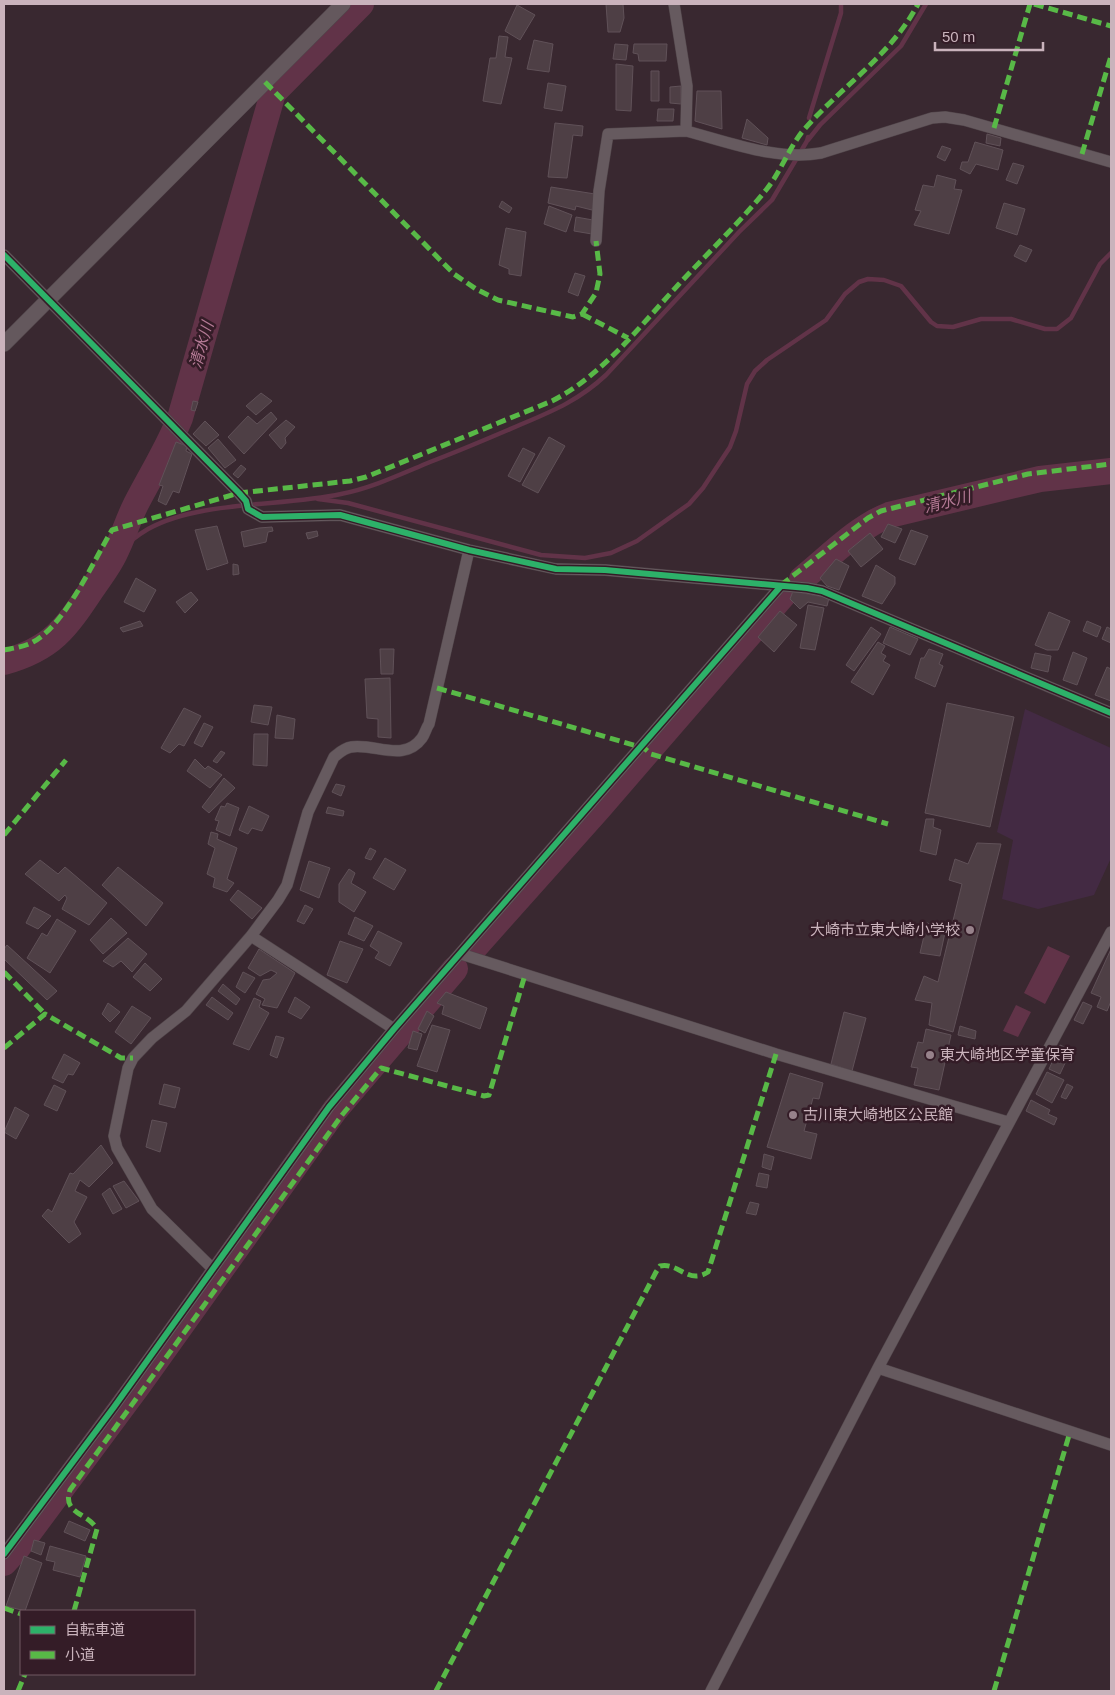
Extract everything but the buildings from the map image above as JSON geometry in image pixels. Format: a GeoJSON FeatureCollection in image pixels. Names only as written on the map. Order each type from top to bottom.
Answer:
{"type":"FeatureCollection","features":[{"type":"Feature","properties":{"kind":"street"},"geometry":{"type":"LineString","coordinates":[[4,344],[343,4]]}},
{"type":"Feature","properties":{"kind":"street"},"geometry":{"type":"LineString","coordinates":[[674,4],[687,86],[686,131]]}},
{"type":"Feature","properties":{"kind":"street"},"geometry":{"type":"LineString","coordinates":[[596,241],[599,191],[608,134],[686,131],[747,147],[799,156],[821,153],[932,118],[945,117],[964,120],[1111,162]]}},
{"type":"Feature","properties":{"kind":"street"},"geometry":{"type":"LineString","coordinates":[[4,255],[175,428],[247,505],[262,517],[340,515],[469,550],[556,569],[605,570],[822,591],[1111,712]]}},
{"type":"Feature","properties":{"kind":"street"},"geometry":{"type":"LineString","coordinates":[[213,1269],[152,1209],[117,1148],[114,1136],[128,1068],[133,1058],[152,1038],[186,1011],[251,936],[278,900],[287,885],[308,812],[334,757],[351,747],[402,752],[411,748],[422,738],[429,724],[469,550]]}},
{"type":"Feature","properties":{"kind":"street"},"geometry":{"type":"LineString","coordinates":[[4,1554],[114,1406],[329,1107],[394,1029],[781,586]]}},
{"type":"Feature","properties":{"kind":"street"},"geometry":{"type":"LineString","coordinates":[[711,1691],[878,1368],[1111,932]]}},
{"type":"Feature","properties":{"kind":"street"},"geometry":{"type":"LineString","coordinates":[[251,936],[394,1029]]}},
{"type":"Feature","properties":{"kind":"street"},"geometry":{"type":"LineString","coordinates":[[461,954],[776,1054],[1008,1122]]}},
{"type":"Feature","properties":{"kind":"street"},"geometry":{"type":"LineString","coordinates":[[878,1368],[1111,1445]]}},
{"type":"Feature","properties":{"kind":"shaded area"},"geometry":{"type":"Polygon","coordinates":[[[1025,709],[1111,748],[1111,858],[1094,895],[1038,909],[1002,899],[1013,840],[997,832],[1025,709]]]}},
{"type":"Feature","properties":{"kind":"shaded area"},"geometry":{"type":"Polygon","coordinates":[[[1048,946],[1070,956],[1045,1004],[1024,993],[1048,946]]]}},
{"type":"Feature","properties":{"kind":"shaded area"},"geometry":{"type":"Polygon","coordinates":[[[1016,1005],[1031,1012],[1018,1037],[1003,1031],[1016,1005]]]}},
{"type":"Feature","properties":{"kind":"waterway","name":"清水川"},"geometry":{"type":"LineString","coordinates":[[4,662],[34,651],[56,635],[74,615],[113,558],[130,516],[165,451],[180,418],[273,93],[361,4]]}},
{"type":"Feature","properties":{"kind":"waterway"},"geometry":{"type":"LineString","coordinates":[[809,118],[841,13],[841,4]]}},
{"type":"Feature","properties":{"kind":"waterway"},"geometry":{"type":"LineString","coordinates":[[808,140],[820,125],[901,46],[926,4]]}},
{"type":"Feature","properties":{"kind":"waterway"},"geometry":{"type":"LineString","coordinates":[[115,555],[148,529],[192,513],[318,498],[341,494],[375,484],[528,422],[574,399],[606,375],[739,232],[772,200],[808,137]]}},
{"type":"Feature","properties":{"kind":"waterway"},"geometry":{"type":"LineString","coordinates":[[318,499],[348,503],[541,555],[585,558],[611,553],[637,541],[689,504],[703,488],[730,447],[736,431],[747,384],[755,371],[767,360],[826,320],[845,294],[859,282],[868,279],[884,280],[901,286],[931,322],[937,326],[953,327],[981,319],[1011,319],[1045,329],[1057,329],[1071,318],[1100,264],[1111,253]]}},
{"type":"Feature","properties":{"kind":"waterway","name":"清水川"},"geometry":{"type":"LineString","coordinates":[[802,579],[855,535],[877,520],[889,515],[1040,479],[1111,471]]}},
{"type":"Feature","properties":{"kind":"waterway","name":"清水川"},"geometry":{"type":"LineString","coordinates":[[475,947],[599,808],[785,593]]}},
{"type":"Feature","properties":{"kind":"waterway","name":"清水川"},"geometry":{"type":"LineString","coordinates":[[4,1563],[16,1550],[140,1383],[335,1110],[455,969]]}},
{"type":"Feature","properties":{"kind":"marked path"},"geometry":{"type":"LineString","coordinates":[[4,650],[33,642],[45,634],[56,622],[77,592],[112,530],[239,493],[350,481],[366,477],[552,401],[588,378],[635,333],[745,214],[771,183],[802,132],[894,40],[918,4]]}},
{"type":"Feature","properties":{"kind":"marked path"},"geometry":{"type":"LineString","coordinates":[[994,128],[1030,4]]}},
{"type":"Feature","properties":{"kind":"marked path"},"geometry":{"type":"LineString","coordinates":[[1034,4],[1111,26]]}},
{"type":"Feature","properties":{"kind":"marked path"},"geometry":{"type":"LineString","coordinates":[[1082,154],[1111,56]]}},
{"type":"Feature","properties":{"kind":"marked path"},"geometry":{"type":"LineString","coordinates":[[265,82],[454,274],[476,289],[498,300],[573,317],[582,314],[596,293],[600,274],[596,241]]}},
{"type":"Feature","properties":{"kind":"marked path"},"geometry":{"type":"LineString","coordinates":[[582,314],[628,338]]}},
{"type":"Feature","properties":{"kind":"marked path"},"geometry":{"type":"LineString","coordinates":[[781,585],[868,518],[881,511],[1028,474],[1111,464]]}},
{"type":"Feature","properties":{"kind":"marked path"},"geometry":{"type":"LineString","coordinates":[[437,688],[644,748],[651,754],[888,824]]}},
{"type":"Feature","properties":{"kind":"marked path"},"geometry":{"type":"LineString","coordinates":[[4,835],[66,760]]}},
{"type":"Feature","properties":{"kind":"marked path"},"geometry":{"type":"LineString","coordinates":[[4,972],[45,1014]]}},
{"type":"Feature","properties":{"kind":"marked path"},"geometry":{"type":"LineString","coordinates":[[74,1610],[97,1529],[93,1523],[69,1504],[70,1490],[342,1115],[381,1068],[484,1096],[489,1095],[525,975]]}},
{"type":"Feature","properties":{"kind":"marked path"},"geometry":{"type":"LineString","coordinates":[[4,1048],[45,1014],[121,1058],[133,1058]]}},
{"type":"Feature","properties":{"kind":"marked path"},"geometry":{"type":"LineString","coordinates":[[436,1691],[656,1272],[660,1266],[673,1267],[695,1276],[708,1272],[776,1054]]}},
{"type":"Feature","properties":{"kind":"marked path"},"geometry":{"type":"LineString","coordinates":[[994,1691],[1070,1432]]}},
{"type":"Feature","properties":{"kind":"marked path"},"geometry":{"type":"LineString","coordinates":[[4,1608],[20,1614]]}},
{"type":"Feature","properties":{"kind":"marked path"},"geometry":{"type":"LineString","coordinates":[[18,1691],[25,1675]]}},
{"type":"Feature","properties":{"kind":"cycle path"},"geometry":{"type":"LineString","coordinates":[[4,255],[239,493],[246,501],[248,509],[262,517],[340,515],[469,550],[556,569],[605,570],[807,588],[822,591],[1111,713]]}},
{"type":"Feature","properties":{"kind":"cycle path"},"geometry":{"type":"LineString","coordinates":[[4,1554],[114,1407],[329,1107],[394,1029],[781,586]]}},
{"type":"Feature","properties":{"kind":"place","name":"大崎市立東大崎小学校"},"geometry":{"type":"Point","coordinates":[970,930]}},
{"type":"Feature","properties":{"kind":"place","name":"東大崎地区学童保育"},"geometry":{"type":"Point","coordinates":[930,1055]}},
{"type":"Feature","properties":{"kind":"place","name":"古川東大崎地区公民館"},"geometry":{"type":"Point","coordinates":[793,1115]}}]}
